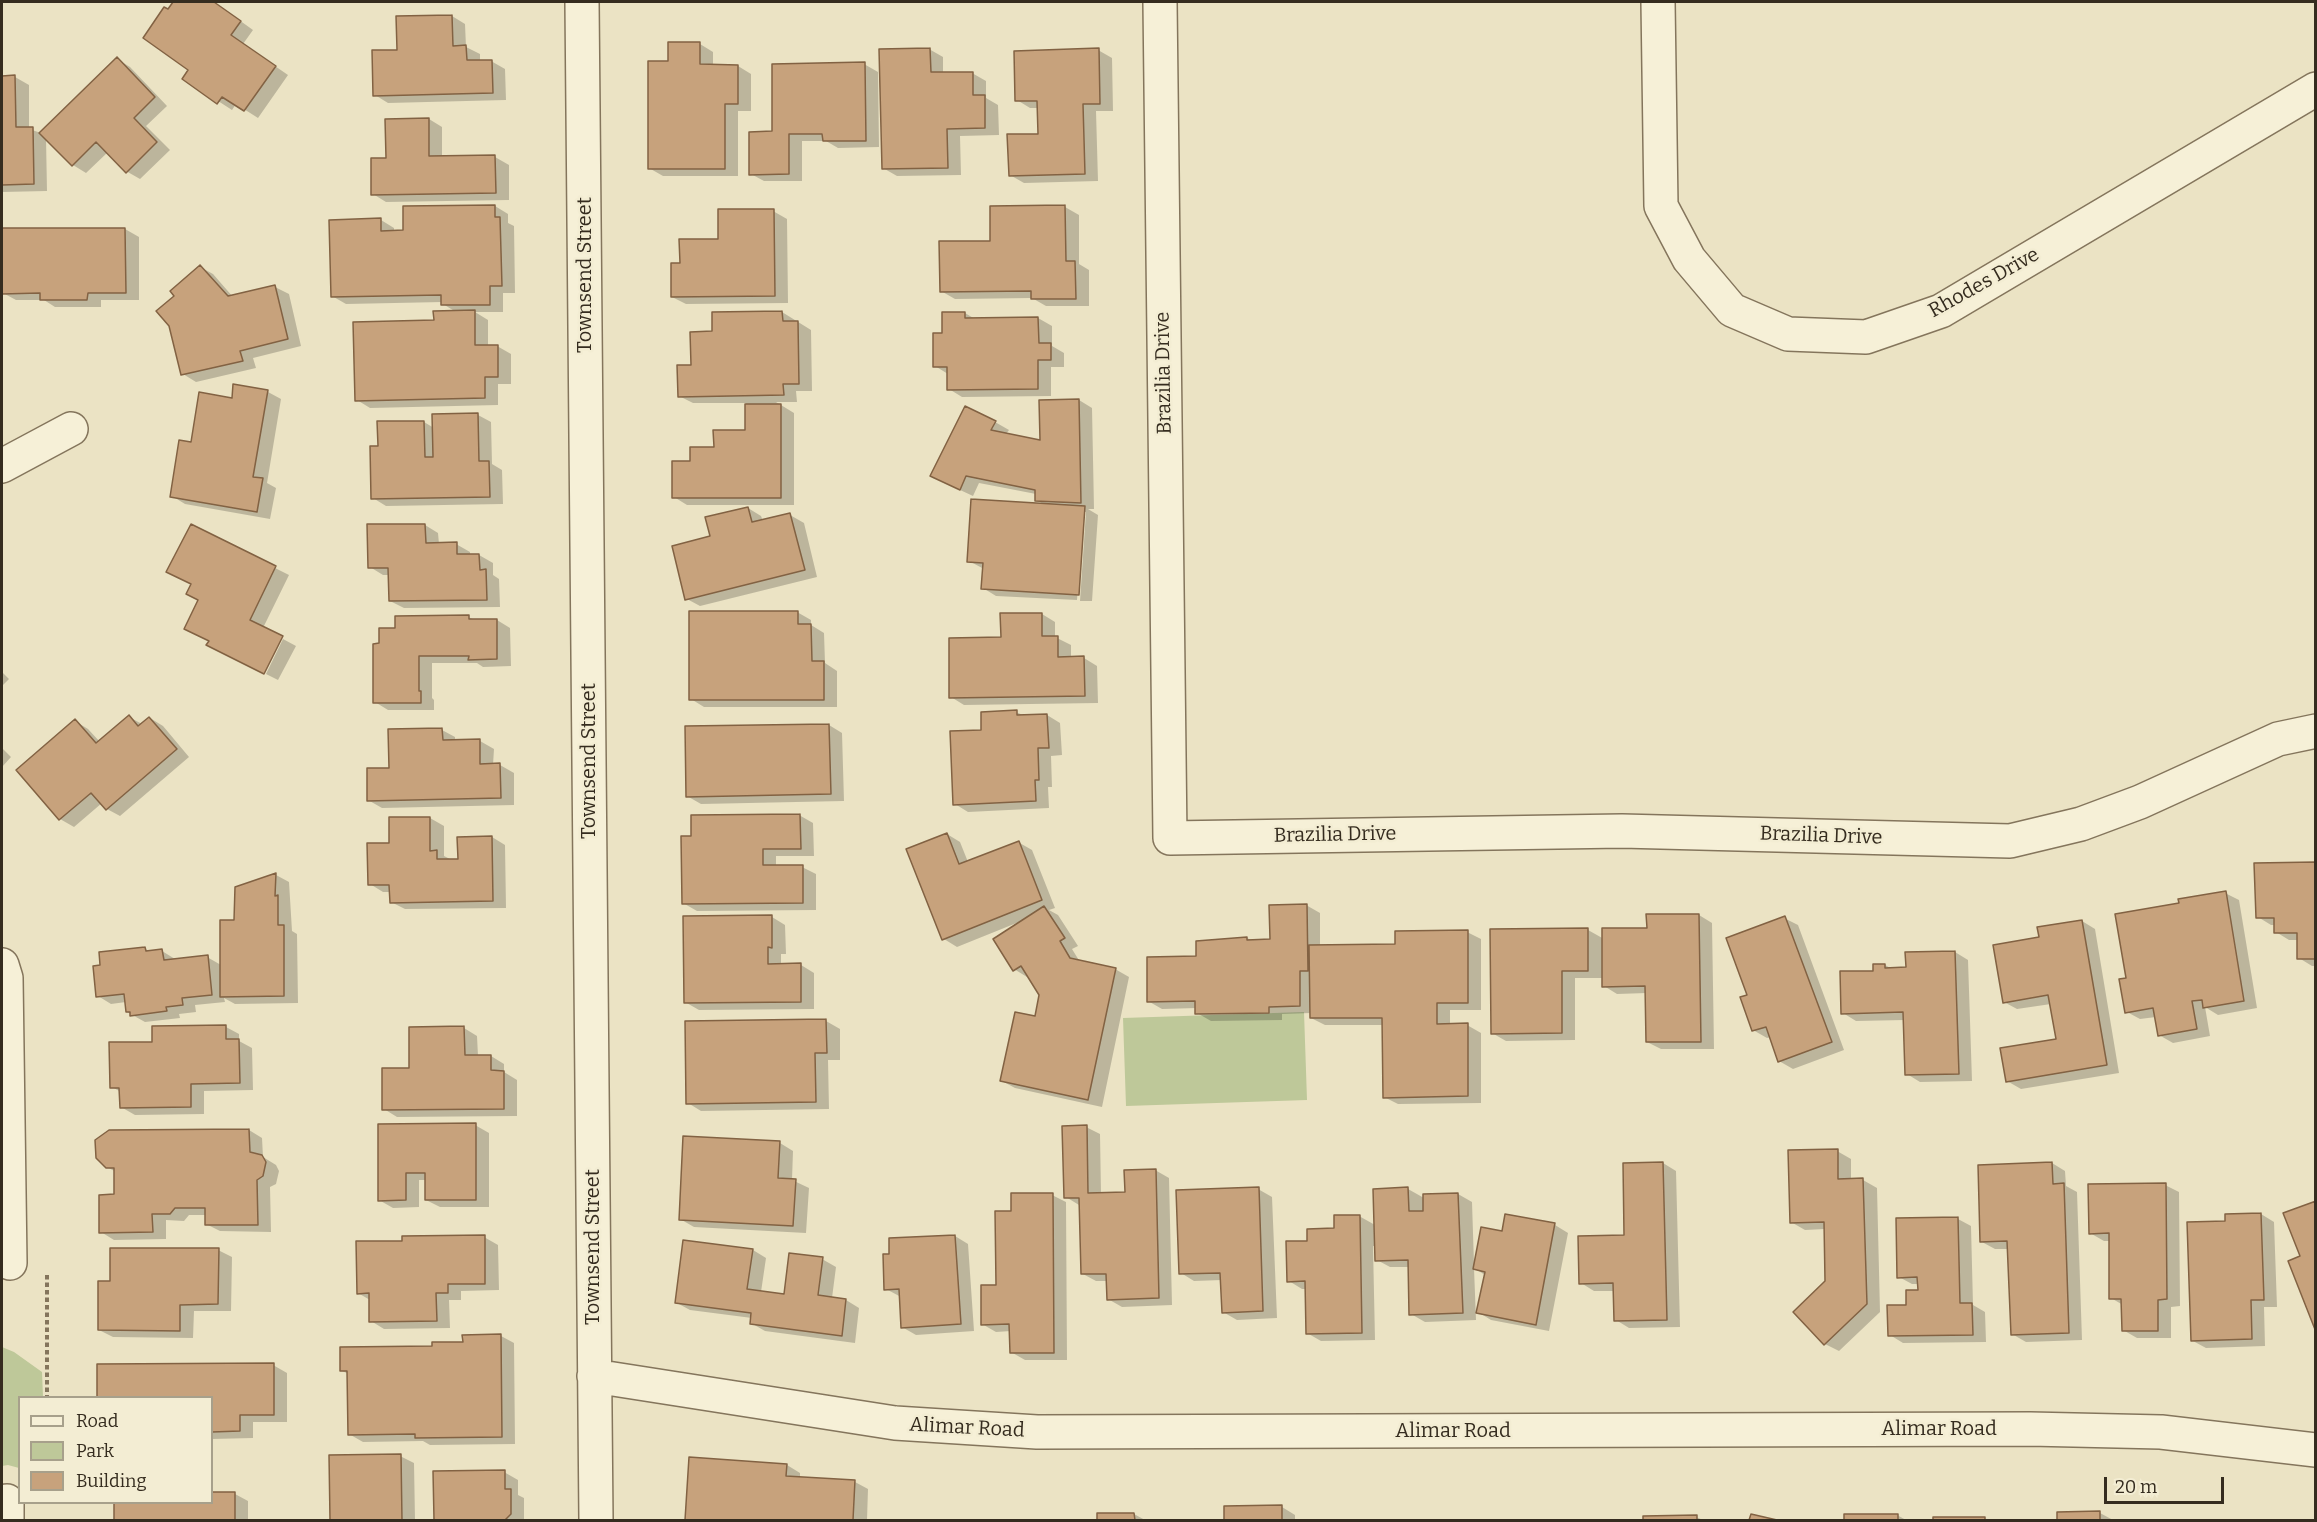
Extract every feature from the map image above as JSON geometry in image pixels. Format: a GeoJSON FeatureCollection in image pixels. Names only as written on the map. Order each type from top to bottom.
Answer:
{"type":"FeatureCollection","features":[{"type":"Feature","properties":{"kind":"street","name":"Townsend Street"},"geometry":{"type":"LineString","coordinates":[[582,2],[596,1521]]}},
{"type":"Feature","properties":{"kind":"street","name":"Brazilia Drive"},"geometry":{"type":"LineString","coordinates":[[1160,2],[1170,838],[1622,831],[2010,841],[2081,824],[2140,802],[2278,739],[2316,731]]}},
{"type":"Feature","properties":{"kind":"street","name":"Rhodes Drive"},"geometry":{"type":"LineString","coordinates":[[1658,2],[1661,206],[1689,259],[1732,310],[1788,334],[1866,338],[1941,311],[2316,89]]}},
{"type":"Feature","properties":{"kind":"street"},"geometry":{"type":"LineString","coordinates":[[2,466],[72,429]]}},
{"type":"Feature","properties":{"kind":"street"},"geometry":{"type":"LineString","coordinates":[[2,965],[6,978],[10,1263]]}},
{"type":"Feature","properties":{"kind":"street","name":"Alimar Road"},"geometry":{"type":"LineString","coordinates":[[594,1376],[895,1424],[1037,1432],[2030,1429],[2161,1432],[2316,1450]]}},
{"type":"Feature","properties":{"kind":"path"},"geometry":{"type":"LineString","coordinates":[[10,1263],[47,1263],[47,1396]]}},
{"type":"Feature","properties":{"kind":"green space"},"geometry":{"type":"Polygon","coordinates":[[[1304,1012],[1307,1100],[1126,1106],[1123,1018],[1304,1012]]]}},
{"type":"Feature","properties":{"kind":"green space"},"geometry":{"type":"Polygon","coordinates":[[[2,1347],[14,1352],[42,1372],[43,1396],[18,1396],[18,1468],[2,1466],[2,1347]]]}},
{"type":"Feature","properties":{"kind":"building"},"geometry":{"type":"Polygon","coordinates":[[[173,2],[214,2],[241,21],[231,35],[276,66],[244,111],[222,97],[217,104],[182,79],[188,70],[143,38],[164,7],[168,9],[173,2]]]}},
{"type":"Feature","properties":{"kind":"building"},"geometry":{"type":"Polygon","coordinates":[[[452,15],[453,46],[466,45],[467,60],[492,60],[493,93],[373,96],[372,50],[397,50],[396,16],[452,15]]]}},
{"type":"Feature","properties":{"kind":"building"},"geometry":{"type":"Polygon","coordinates":[[[668,42],[700,42],[700,64],[738,65],[738,104],[725,104],[725,169],[648,169],[648,61],[668,61],[668,42]]]}},
{"type":"Feature","properties":{"kind":"building"},"geometry":{"type":"Polygon","coordinates":[[[930,48],[931,72],[973,72],[973,95],[985,95],[985,128],[947,129],[948,168],[882,169],[879,49],[930,48]]]}},
{"type":"Feature","properties":{"kind":"building"},"geometry":{"type":"Polygon","coordinates":[[[1099,48],[1100,104],[1083,104],[1085,174],[1009,176],[1007,134],[1038,134],[1037,101],[1015,101],[1014,51],[1099,48]]]}},
{"type":"Feature","properties":{"kind":"building"},"geometry":{"type":"Polygon","coordinates":[[[117,57],[155,97],[134,118],[157,142],[126,173],[96,142],[72,166],[39,133],[117,57]]]}},
{"type":"Feature","properties":{"kind":"building"},"geometry":{"type":"Polygon","coordinates":[[[865,62],[866,141],[823,141],[822,134],[789,134],[789,174],[749,175],[749,132],[772,131],[772,64],[865,62]]]}},
{"type":"Feature","properties":{"kind":"building"},"geometry":{"type":"Polygon","coordinates":[[[15,75],[16,127],[33,127],[34,184],[2,185],[2,76],[15,75]]]}},
{"type":"Feature","properties":{"kind":"building"},"geometry":{"type":"Polygon","coordinates":[[[429,118],[429,156],[495,155],[496,193],[371,195],[371,158],[386,158],[385,119],[429,118]]]}},
{"type":"Feature","properties":{"kind":"building"},"geometry":{"type":"Polygon","coordinates":[[[495,205],[495,217],[500,217],[502,286],[490,286],[490,305],[441,305],[441,295],[331,297],[329,220],[381,218],[381,231],[403,230],[403,206],[495,205]]]}},
{"type":"Feature","properties":{"kind":"building"},"geometry":{"type":"Polygon","coordinates":[[[1065,205],[1066,261],[1075,261],[1076,299],[1031,299],[1031,291],[940,292],[939,241],[990,241],[990,206],[1065,205]]]}},
{"type":"Feature","properties":{"kind":"building"},"geometry":{"type":"Polygon","coordinates":[[[718,209],[774,209],[775,296],[671,297],[671,263],[680,263],[679,239],[718,239],[718,209]]]}},
{"type":"Feature","properties":{"kind":"building"},"geometry":{"type":"Polygon","coordinates":[[[2,228],[125,228],[126,293],[88,293],[87,300],[40,300],[40,293],[2,294],[2,228]]]}},
{"type":"Feature","properties":{"kind":"building"},"geometry":{"type":"Polygon","coordinates":[[[200,265],[228,296],[275,285],[288,339],[240,351],[243,361],[181,375],[169,326],[156,311],[174,296],[170,291],[200,265]]]}},
{"type":"Feature","properties":{"kind":"building"},"geometry":{"type":"Polygon","coordinates":[[[475,310],[475,345],[498,345],[498,377],[485,377],[485,398],[355,401],[353,322],[434,320],[433,311],[475,310]]]}},
{"type":"Feature","properties":{"kind":"building"},"geometry":{"type":"Polygon","coordinates":[[[782,311],[783,321],[798,321],[799,384],[783,384],[784,395],[678,397],[677,365],[691,365],[690,332],[712,331],[712,312],[782,311]]]}},
{"type":"Feature","properties":{"kind":"building"},"geometry":{"type":"Polygon","coordinates":[[[942,312],[965,312],[965,318],[1038,317],[1039,343],[1051,343],[1051,360],[1038,360],[1038,389],[947,390],[947,367],[933,367],[933,333],[942,333],[942,312]]]}},
{"type":"Feature","properties":{"kind":"building"},"geometry":{"type":"Polygon","coordinates":[[[233,384],[268,390],[253,477],[263,478],[257,512],[170,497],[179,440],[191,442],[199,392],[232,398],[233,384]]]}},
{"type":"Feature","properties":{"kind":"building"},"geometry":{"type":"Polygon","coordinates":[[[1079,399],[1081,503],[1035,501],[1035,490],[966,476],[960,490],[930,476],[965,406],[996,421],[991,430],[1040,440],[1039,400],[1079,399]]]}},
{"type":"Feature","properties":{"kind":"building"},"geometry":{"type":"Polygon","coordinates":[[[745,404],[781,404],[781,498],[672,498],[672,461],[690,461],[690,447],[714,447],[713,430],[745,430],[745,404]]]}},
{"type":"Feature","properties":{"kind":"building"},"geometry":{"type":"Polygon","coordinates":[[[478,413],[479,461],[489,461],[490,497],[371,499],[370,446],[378,446],[377,421],[424,421],[425,457],[433,457],[432,414],[478,413]]]}},
{"type":"Feature","properties":{"kind":"building"},"geometry":{"type":"Polygon","coordinates":[[[971,499],[1085,506],[1079,595],[981,589],[983,563],[967,562],[971,499]]]}},
{"type":"Feature","properties":{"kind":"building"},"geometry":{"type":"Polygon","coordinates":[[[748,507],[752,522],[790,513],[805,570],[685,600],[672,546],[710,536],[705,517],[748,507]]]}},
{"type":"Feature","properties":{"kind":"building"},"geometry":{"type":"Polygon","coordinates":[[[191,524],[276,566],[250,620],[283,636],[264,674],[206,645],[209,641],[184,629],[198,600],[186,594],[191,584],[166,572],[191,524]]]}},
{"type":"Feature","properties":{"kind":"building"},"geometry":{"type":"Polygon","coordinates":[[[367,524],[425,524],[426,543],[457,542],[457,554],[479,554],[480,570],[486,569],[487,600],[389,601],[388,568],[368,568],[367,524]]]}},
{"type":"Feature","properties":{"kind":"building"},"geometry":{"type":"Polygon","coordinates":[[[689,611],[798,611],[798,624],[811,624],[812,661],[824,661],[824,700],[689,700],[689,611]]]}},
{"type":"Feature","properties":{"kind":"building"},"geometry":{"type":"Polygon","coordinates":[[[1000,613],[1042,613],[1042,636],[1058,636],[1058,657],[1084,656],[1085,696],[949,698],[949,638],[1001,637],[1000,613]]]}},
{"type":"Feature","properties":{"kind":"building"},"geometry":{"type":"Polygon","coordinates":[[[469,615],[469,619],[497,619],[497,659],[468,660],[469,656],[419,656],[421,703],[373,703],[373,644],[379,643],[379,628],[395,628],[395,616],[469,615]]]}},
{"type":"Feature","properties":{"kind":"building"},"geometry":{"type":"Polygon","coordinates":[[[1017,710],[1017,715],[1047,714],[1049,748],[1038,748],[1039,780],[1035,780],[1036,801],[953,805],[950,731],[981,730],[981,712],[1017,710]]]}},
{"type":"Feature","properties":{"kind":"building"},"geometry":{"type":"Polygon","coordinates":[[[129,715],[138,726],[149,717],[177,749],[106,810],[91,793],[59,820],[16,770],[75,719],[96,743],[129,715]]]}},
{"type":"Feature","properties":{"kind":"building"},"geometry":{"type":"Polygon","coordinates":[[[829,724],[831,794],[686,797],[685,726],[829,724]]]}},
{"type":"Feature","properties":{"kind":"building"},"geometry":{"type":"Polygon","coordinates":[[[442,728],[443,740],[480,739],[480,764],[500,763],[501,798],[367,801],[367,768],[389,768],[388,729],[442,728]]]}},
{"type":"Feature","properties":{"kind":"building"},"geometry":{"type":"Polygon","coordinates":[[[800,814],[801,849],[763,849],[763,865],[803,865],[803,903],[682,904],[681,836],[691,836],[691,815],[800,814]]]}},
{"type":"Feature","properties":{"kind":"building"},"geometry":{"type":"Polygon","coordinates":[[[389,817],[430,817],[430,851],[437,850],[437,859],[458,859],[457,837],[492,836],[493,901],[390,903],[389,885],[368,885],[367,843],[389,843],[389,817]]]}},
{"type":"Feature","properties":{"kind":"building"},"geometry":{"type":"Polygon","coordinates":[[[947,833],[959,864],[1019,841],[1042,900],[942,940],[906,849],[947,833]]]}},
{"type":"Feature","properties":{"kind":"building"},"geometry":{"type":"Polygon","coordinates":[[[2316,862],[2316,959],[2297,959],[2297,933],[2274,933],[2274,918],[2256,918],[2254,863],[2316,862]]]}},
{"type":"Feature","properties":{"kind":"building"},"geometry":{"type":"Polygon","coordinates":[[[276,873],[275,896],[278,895],[278,925],[284,925],[284,996],[220,997],[220,920],[234,920],[235,887],[276,873]]]}},
{"type":"Feature","properties":{"kind":"building"},"geometry":{"type":"Polygon","coordinates":[[[2226,891],[2244,1001],[2203,1008],[2202,1000],[2192,1001],[2197,1029],[2158,1036],[2153,1008],[2125,1013],[2119,979],[2126,978],[2115,914],[2179,903],[2178,899],[2226,891]]]}},
{"type":"Feature","properties":{"kind":"building"},"geometry":{"type":"Polygon","coordinates":[[[1307,904],[1308,971],[1300,971],[1300,1006],[1269,1007],[1269,1013],[1195,1014],[1195,1001],[1147,1002],[1147,957],[1196,956],[1196,941],[1247,937],[1247,940],[1270,939],[1269,905],[1307,904]]]}},
{"type":"Feature","properties":{"kind":"building"},"geometry":{"type":"Polygon","coordinates":[[[1044,906],[1065,938],[1060,941],[1070,958],[1116,968],[1088,1100],[1000,1081],[1015,1012],[1035,1016],[1039,995],[1021,966],[1013,971],[993,939],[1044,906]]]}},
{"type":"Feature","properties":{"kind":"building"},"geometry":{"type":"Polygon","coordinates":[[[1646,914],[1699,914],[1701,1042],[1646,1042],[1645,986],[1602,987],[1602,928],[1647,928],[1646,914]]]}},
{"type":"Feature","properties":{"kind":"building"},"geometry":{"type":"Polygon","coordinates":[[[772,915],[772,948],[768,947],[768,964],[801,963],[801,1002],[684,1003],[683,916],[772,915]]]}},
{"type":"Feature","properties":{"kind":"building"},"geometry":{"type":"Polygon","coordinates":[[[1785,916],[1832,1042],[1778,1062],[1766,1027],[1752,1031],[1740,997],[1747,995],[1726,938],[1785,916]]]}},
{"type":"Feature","properties":{"kind":"building"},"geometry":{"type":"Polygon","coordinates":[[[2082,920],[2107,1065],[2006,1082],[2000,1048],[2056,1039],[2048,995],[2003,1003],[1993,945],[2039,937],[2037,927],[2082,920]]]}},
{"type":"Feature","properties":{"kind":"building"},"geometry":{"type":"Polygon","coordinates":[[[1588,928],[1588,971],[1562,971],[1562,1033],[1491,1034],[1490,929],[1588,928]]]}},
{"type":"Feature","properties":{"kind":"building"},"geometry":{"type":"Polygon","coordinates":[[[1468,930],[1468,1003],[1437,1003],[1437,1024],[1468,1023],[1468,1096],[1383,1098],[1382,1018],[1310,1018],[1309,945],[1395,944],[1395,931],[1468,930]]]}},
{"type":"Feature","properties":{"kind":"building"},"geometry":{"type":"Polygon","coordinates":[[[145,947],[146,951],[162,949],[164,960],[208,955],[212,995],[182,998],[183,1005],[166,1007],[167,1011],[130,1016],[130,1012],[126,1012],[124,994],[96,997],[93,966],[100,965],[99,952],[145,947]]]}},
{"type":"Feature","properties":{"kind":"building"},"geometry":{"type":"Polygon","coordinates":[[[1955,951],[1959,1074],[1905,1075],[1903,1012],[1841,1014],[1840,971],[1873,971],[1873,964],[1885,964],[1885,968],[1906,967],[1905,952],[1955,951]]]}},
{"type":"Feature","properties":{"kind":"building"},"geometry":{"type":"Polygon","coordinates":[[[826,1019],[827,1053],[815,1053],[816,1102],[686,1104],[685,1021],[826,1019]]]}},
{"type":"Feature","properties":{"kind":"building"},"geometry":{"type":"Polygon","coordinates":[[[226,1025],[226,1039],[239,1039],[240,1083],[191,1084],[191,1107],[120,1108],[119,1088],[110,1088],[109,1042],[152,1042],[152,1026],[226,1025]]]}},
{"type":"Feature","properties":{"kind":"building"},"geometry":{"type":"Polygon","coordinates":[[[464,1026],[465,1055],[491,1055],[491,1070],[504,1071],[504,1109],[382,1110],[382,1068],[409,1068],[409,1027],[464,1026]]]}},
{"type":"Feature","properties":{"kind":"building"},"geometry":{"type":"Polygon","coordinates":[[[476,1123],[476,1200],[425,1200],[425,1173],[406,1173],[406,1200],[378,1201],[378,1124],[476,1123]]]}},
{"type":"Feature","properties":{"kind":"building"},"geometry":{"type":"Polygon","coordinates":[[[1087,1125],[1088,1193],[1125,1192],[1124,1170],[1156,1169],[1159,1298],[1107,1300],[1106,1274],[1081,1274],[1079,1198],[1064,1198],[1062,1126],[1087,1125]]]}},
{"type":"Feature","properties":{"kind":"building"},"geometry":{"type":"Polygon","coordinates":[[[249,1129],[250,1152],[262,1155],[266,1162],[263,1176],[257,1180],[258,1225],[205,1225],[205,1208],[175,1208],[170,1214],[152,1214],[153,1232],[99,1233],[99,1195],[114,1194],[114,1168],[106,1168],[96,1158],[95,1140],[109,1130],[249,1129]]]}},
{"type":"Feature","properties":{"kind":"building"},"geometry":{"type":"Polygon","coordinates":[[[683,1136],[780,1141],[778,1178],[796,1179],[793,1226],[679,1220],[683,1136]]]}},
{"type":"Feature","properties":{"kind":"building"},"geometry":{"type":"Polygon","coordinates":[[[1838,1149],[1838,1179],[1863,1178],[1867,1304],[1824,1345],[1793,1312],[1825,1281],[1824,1222],[1790,1223],[1788,1150],[1838,1149]]]}},
{"type":"Feature","properties":{"kind":"building"},"geometry":{"type":"Polygon","coordinates":[[[1663,1162],[1667,1320],[1614,1321],[1613,1283],[1579,1284],[1578,1236],[1624,1235],[1623,1163],[1663,1162]]]}},
{"type":"Feature","properties":{"kind":"building"},"geometry":{"type":"Polygon","coordinates":[[[2052,1162],[2053,1184],[2064,1183],[2069,1333],[2011,1335],[2007,1241],[1980,1242],[1978,1165],[2052,1162]]]}},
{"type":"Feature","properties":{"kind":"building"},"geometry":{"type":"Polygon","coordinates":[[[2166,1183],[2167,1299],[2158,1300],[2158,1331],[2122,1331],[2121,1299],[2109,1299],[2109,1233],[2089,1234],[2088,1184],[2166,1183]]]}},
{"type":"Feature","properties":{"kind":"building"},"geometry":{"type":"Polygon","coordinates":[[[1259,1187],[1263,1311],[1222,1313],[1220,1273],[1179,1274],[1176,1190],[1259,1187]]]}},
{"type":"Feature","properties":{"kind":"building"},"geometry":{"type":"Polygon","coordinates":[[[1408,1187],[1409,1211],[1423,1211],[1423,1194],[1458,1193],[1463,1313],[1409,1315],[1408,1260],[1375,1261],[1373,1189],[1408,1187]]]}},
{"type":"Feature","properties":{"kind":"building"},"geometry":{"type":"Polygon","coordinates":[[[1011,1193],[1053,1193],[1054,1353],[1010,1353],[1009,1324],[981,1325],[981,1285],[996,1285],[995,1211],[1011,1211],[1011,1193]]]}},
{"type":"Feature","properties":{"kind":"building"},"geometry":{"type":"Polygon","coordinates":[[[2316,1201],[2316,1332],[2288,1261],[2300,1256],[2283,1213],[2316,1201]]]}},
{"type":"Feature","properties":{"kind":"building"},"geometry":{"type":"Polygon","coordinates":[[[2261,1213],[2264,1300],[2251,1300],[2252,1339],[2191,1341],[2187,1222],[2225,1221],[2225,1214],[2261,1213]]]}},
{"type":"Feature","properties":{"kind":"building"},"geometry":{"type":"Polygon","coordinates":[[[1505,1214],[1555,1223],[1536,1325],[1476,1313],[1485,1272],[1473,1269],[1481,1227],[1502,1231],[1505,1214]]]}},
{"type":"Feature","properties":{"kind":"building"},"geometry":{"type":"Polygon","coordinates":[[[1334,1215],[1360,1215],[1362,1333],[1306,1334],[1305,1281],[1287,1282],[1286,1241],[1307,1241],[1307,1229],[1334,1228],[1334,1215]]]}},
{"type":"Feature","properties":{"kind":"building"},"geometry":{"type":"Polygon","coordinates":[[[1958,1217],[1960,1303],[1972,1303],[1973,1335],[1888,1336],[1887,1305],[1906,1305],[1906,1290],[1918,1290],[1917,1277],[1897,1278],[1896,1218],[1958,1217]]]}},
{"type":"Feature","properties":{"kind":"building"},"geometry":{"type":"Polygon","coordinates":[[[485,1235],[485,1284],[448,1284],[448,1293],[436,1293],[437,1321],[369,1322],[369,1293],[357,1294],[356,1241],[402,1241],[402,1236],[485,1235]]]}},
{"type":"Feature","properties":{"kind":"building"},"geometry":{"type":"Polygon","coordinates":[[[955,1235],[961,1324],[901,1328],[899,1289],[884,1290],[883,1254],[889,1254],[889,1238],[955,1235]]]}},
{"type":"Feature","properties":{"kind":"building"},"geometry":{"type":"Polygon","coordinates":[[[683,1240],[753,1249],[747,1289],[784,1294],[789,1253],[823,1257],[818,1295],[846,1299],[842,1336],[750,1324],[751,1313],[675,1303],[683,1240]]]}},
{"type":"Feature","properties":{"kind":"building"},"geometry":{"type":"Polygon","coordinates":[[[110,1248],[219,1248],[218,1304],[180,1305],[180,1331],[98,1330],[98,1281],[110,1281],[110,1248]]]}},
{"type":"Feature","properties":{"kind":"building"},"geometry":{"type":"Polygon","coordinates":[[[501,1334],[502,1437],[415,1438],[415,1434],[348,1435],[347,1371],[340,1371],[340,1347],[432,1346],[432,1342],[463,1342],[462,1335],[501,1334]]]}},
{"type":"Feature","properties":{"kind":"building"},"geometry":{"type":"Polygon","coordinates":[[[274,1363],[274,1415],[240,1415],[240,1431],[213,1432],[213,1396],[97,1396],[97,1364],[274,1363]]]}},
{"type":"Feature","properties":{"kind":"building"},"geometry":{"type":"Polygon","coordinates":[[[401,1454],[402,1520],[330,1520],[329,1455],[401,1454]]]}},
{"type":"Feature","properties":{"kind":"building"},"geometry":{"type":"Polygon","coordinates":[[[689,1457],[787,1464],[786,1476],[855,1480],[853,1520],[685,1520],[689,1457]]]}},
{"type":"Feature","properties":{"kind":"building"},"geometry":{"type":"Polygon","coordinates":[[[505,1470],[505,1489],[511,1489],[511,1514],[505,1520],[434,1520],[433,1471],[505,1470]]]}},
{"type":"Feature","properties":{"kind":"building"},"geometry":{"type":"Polygon","coordinates":[[[213,1492],[235,1492],[235,1520],[114,1520],[114,1504],[213,1504],[213,1492]]]}},
{"type":"Feature","properties":{"kind":"building"},"geometry":{"type":"Polygon","coordinates":[[[1282,1505],[1282,1520],[1224,1520],[1224,1506],[1282,1505]]]}},
{"type":"Feature","properties":{"kind":"building"},"geometry":{"type":"Polygon","coordinates":[[[2100,1511],[2100,1520],[2057,1520],[2057,1512],[2100,1511]]]}},
{"type":"Feature","properties":{"kind":"building"},"geometry":{"type":"Polygon","coordinates":[[[1097,1513],[1134,1513],[1135,1520],[1097,1520],[1097,1513]]]}},
{"type":"Feature","properties":{"kind":"building"},"geometry":{"type":"Polygon","coordinates":[[[1751,1514],[1777,1520],[1749,1520],[1751,1514]]]}},
{"type":"Feature","properties":{"kind":"building"},"geometry":{"type":"Polygon","coordinates":[[[1844,1514],[1898,1514],[1898,1520],[1844,1520],[1844,1514]]]}},
{"type":"Feature","properties":{"kind":"building"},"geometry":{"type":"Polygon","coordinates":[[[1697,1515],[1697,1520],[1643,1520],[1643,1516],[1697,1515]]]}},
{"type":"Feature","properties":{"kind":"building"},"geometry":{"type":"Polygon","coordinates":[[[1933,1517],[1985,1517],[1985,1520],[1933,1520],[1933,1517]]]}}]}
